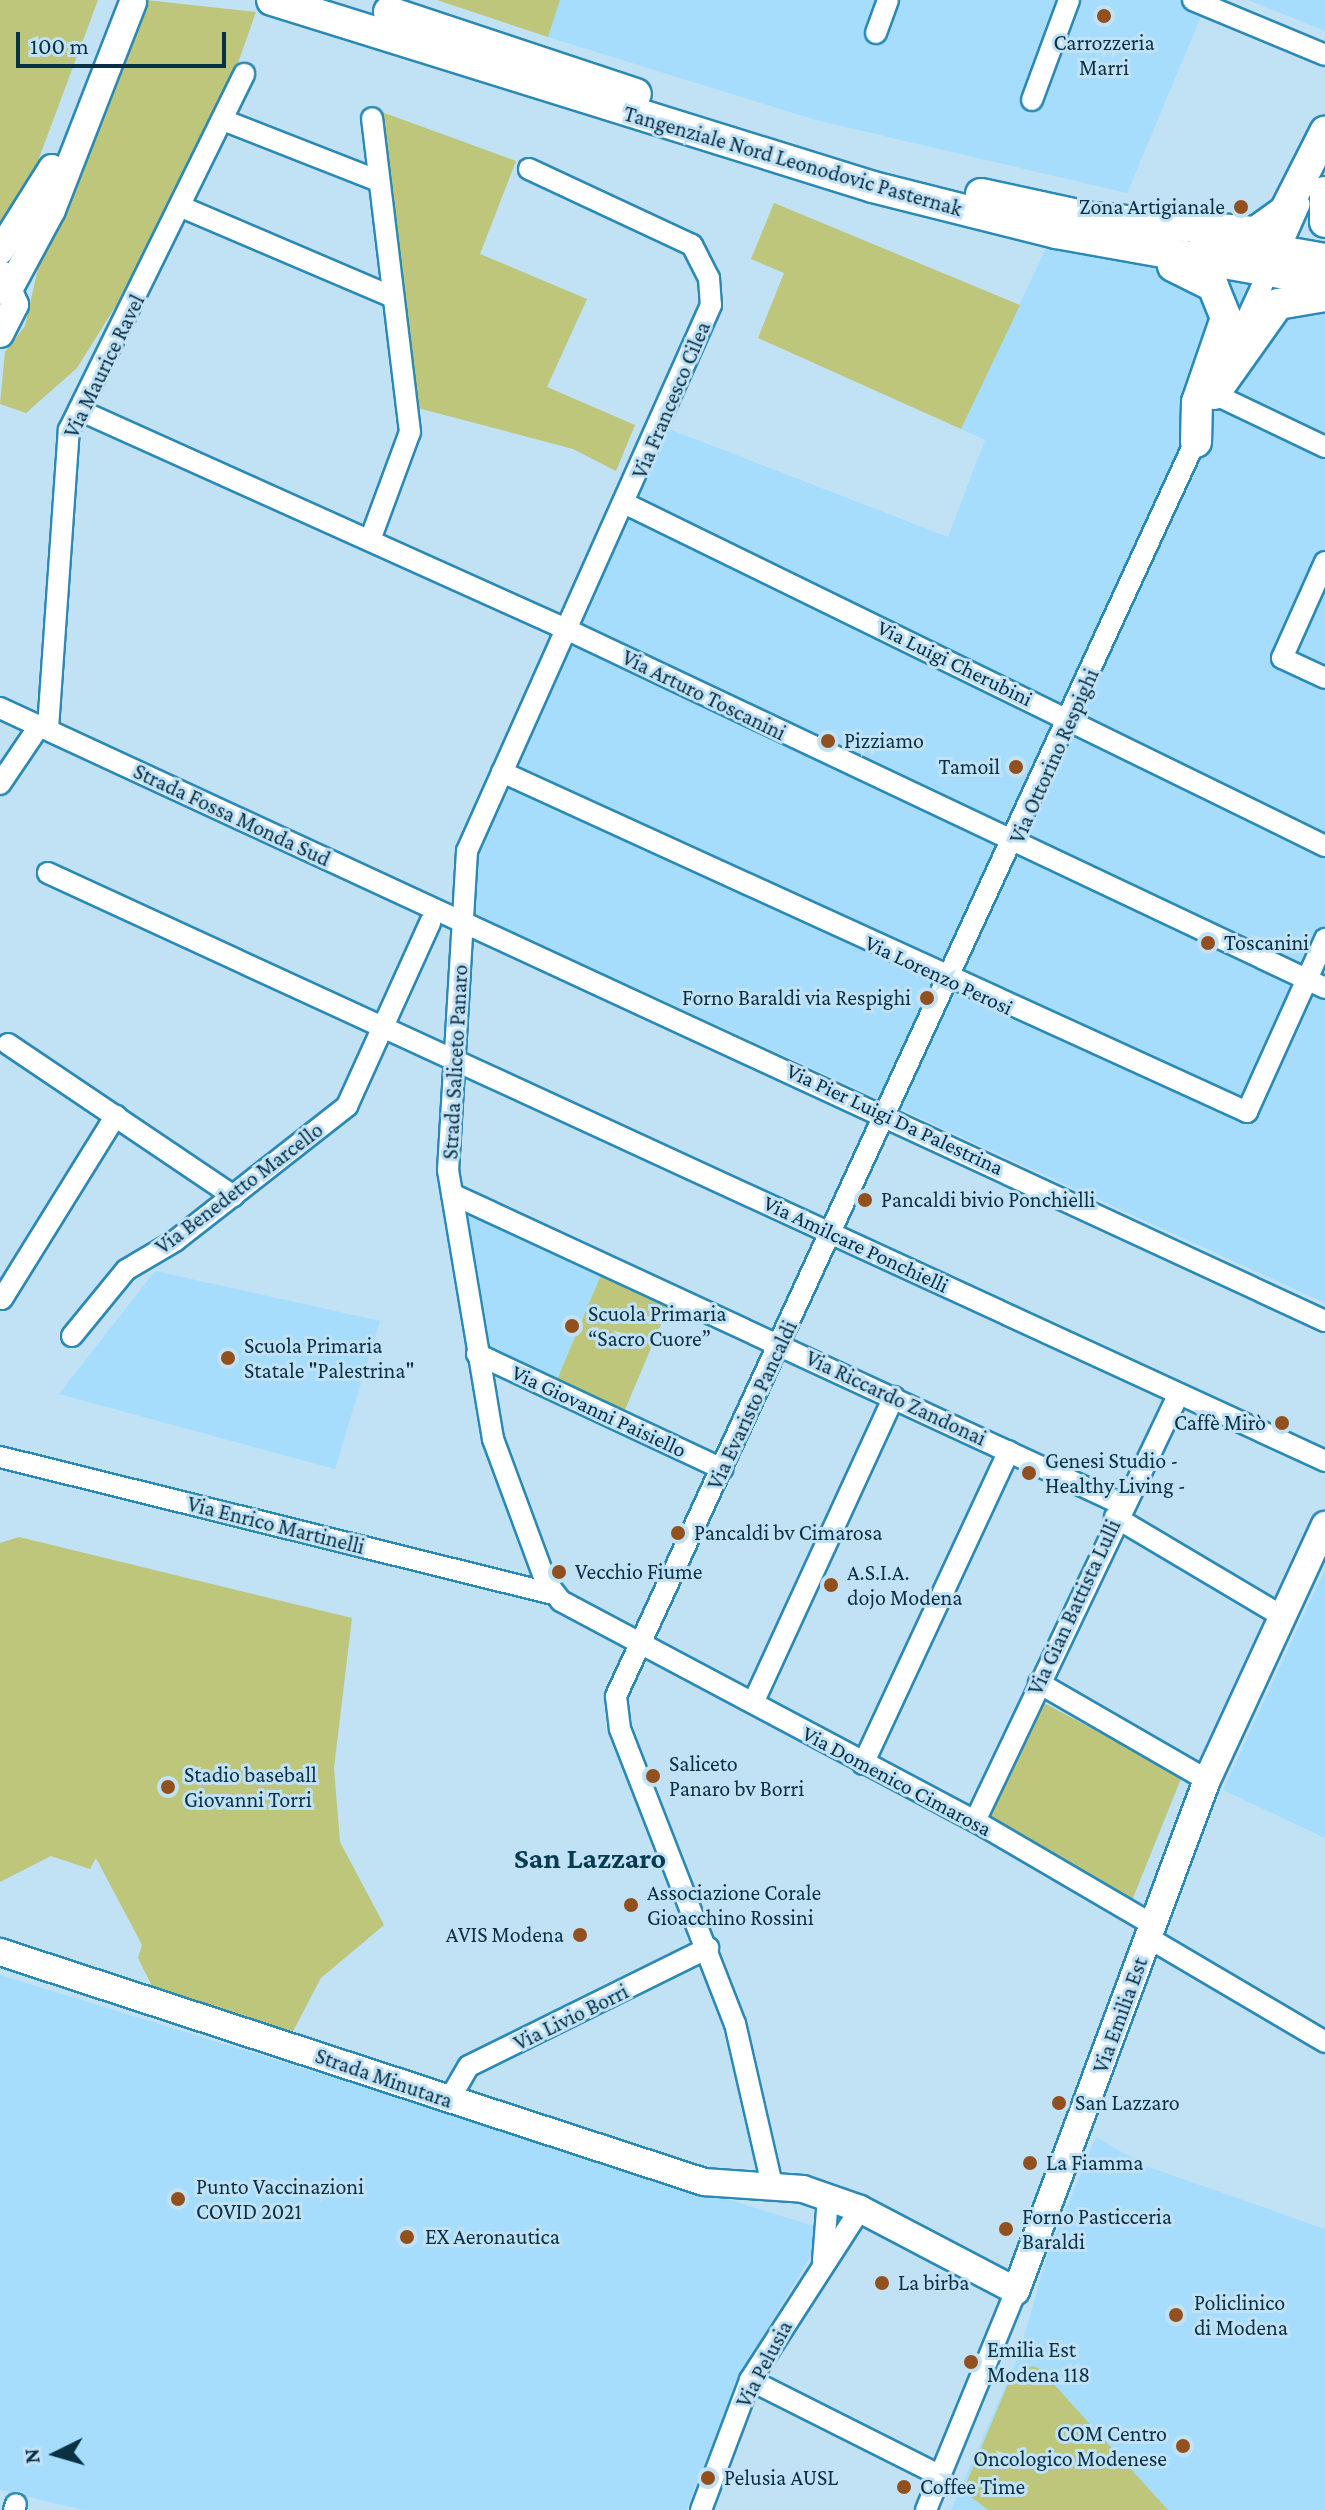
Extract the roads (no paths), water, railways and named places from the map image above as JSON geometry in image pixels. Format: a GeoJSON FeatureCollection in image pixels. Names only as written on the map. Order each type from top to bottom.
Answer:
{"type":"FeatureCollection","features":[{"type":"Feature","properties":{"kind":"highway","name":"Tangenziale Nord Leonodovic Pasternak"},"geometry":{"type":"LineString","coordinates":[[272,0],[704,139],[1056,233],[1325,281]]}},
{"type":"Feature","properties":{"kind":"highway","name":"Tangenziale Nord Leonodovic Pasternak"},"geometry":{"type":"LineString","coordinates":[[352,0],[874,168],[1088,218],[1325,259]]}},
{"type":"Feature","properties":{"kind":"highway"},"geometry":{"type":"LineString","coordinates":[[419,0],[450,31]]}},
{"type":"Feature","properties":{"kind":"highway"},"geometry":{"type":"LineString","coordinates":[[1088,218],[1256,232],[1285,211],[1325,132]]}},
{"type":"Feature","properties":{"kind":"highway"},"geometry":{"type":"LineString","coordinates":[[1325,192],[1325,222]]}},
{"type":"Feature","properties":{"kind":"highway"},"geometry":{"type":"LineString","coordinates":[[1056,233],[1196,273],[1218,292],[1226,318],[1197,402],[1196,442]]}},
{"type":"Feature","properties":{"kind":"highway"},"geometry":{"type":"LineString","coordinates":[[1214,394],[1278,304],[1325,296]]}},
{"type":"Feature","properties":{"kind":"main road"},"geometry":{"type":"LineString","coordinates":[[0,251],[44,187],[125,1]]}},
{"type":"Feature","properties":{"kind":"main road"},"geometry":{"type":"LineString","coordinates":[[0,334],[14,314],[5,280],[52,210],[125,1]]}},
{"type":"Feature","properties":{"kind":"main road","name":"Via Emilia Est"},"geometry":{"type":"LineString","coordinates":[[1016,2291],[1207,1780],[1325,1525]]}},
{"type":"Feature","properties":{"kind":"main road","name":"Strada Minutara"},"geometry":{"type":"LineString","coordinates":[[0,1952],[704,2182],[772,2185]]}},
{"type":"Feature","properties":{"kind":"main road"},"geometry":{"type":"LineString","coordinates":[[772,2185],[860,2209],[1016,2291]]}},
{"type":"Feature","properties":{"kind":"street"},"geometry":{"type":"LineString","coordinates":[[876,33],[888,0]]}},
{"type":"Feature","properties":{"kind":"street"},"geometry":{"type":"LineString","coordinates":[[1032,100],[1069,0]]}},
{"type":"Feature","properties":{"kind":"street"},"geometry":{"type":"LineString","coordinates":[[1193,0],[1325,55]]}},
{"type":"Feature","properties":{"kind":"street","name":"Via Maurice Ravel"},"geometry":{"type":"LineString","coordinates":[[44,726],[66,446],[79,410],[184,208],[244,74]]}},
{"type":"Feature","properties":{"kind":"street"},"geometry":{"type":"LineString","coordinates":[[370,540],[410,432],[388,295],[372,118]]}},
{"type":"Feature","properties":{"kind":"street"},"geometry":{"type":"LineString","coordinates":[[223,120],[376,180]]}},
{"type":"Feature","properties":{"kind":"street"},"geometry":{"type":"LineString","coordinates":[[1285,237],[1325,149]]}},
{"type":"Feature","properties":{"kind":"street","name":"Via Francesco Cilea"},"geometry":{"type":"LineString","coordinates":[[529,169],[684,239],[709,278],[711,305],[700,337],[568,630]]}},
{"type":"Feature","properties":{"kind":"street"},"geometry":{"type":"LineString","coordinates":[[184,208],[388,295]]}},
{"type":"Feature","properties":{"kind":"street","name":"Via Ottorino Respighi"},"geometry":{"type":"LineString","coordinates":[[889,1115],[1196,442],[1262,286]]}},
{"type":"Feature","properties":{"kind":"street"},"geometry":{"type":"LineString","coordinates":[[1214,394],[1325,447]]}},
{"type":"Feature","properties":{"kind":"street","name":"Via Arturo Toscanini"},"geometry":{"type":"LineString","coordinates":[[79,410],[568,630],[1325,988]]}},
{"type":"Feature","properties":{"kind":"street","name":"Via Luigi Cherubini"},"geometry":{"type":"LineString","coordinates":[[626,504],[1071,719],[1325,846]]}},
{"type":"Feature","properties":{"kind":"street"},"geometry":{"type":"LineString","coordinates":[[1325,562],[1282,658],[1325,678]]}},
{"type":"Feature","properties":{"kind":"street","name":"Strada Saliceto Panaro"},"geometry":{"type":"LineString","coordinates":[[553,1594],[493,1439],[477,1354],[452,1194],[453,1056],[467,851],[568,630]]}},
{"type":"Feature","properties":{"kind":"street","name":"Strada Fossa Monda Sud"},"geometry":{"type":"LineString","coordinates":[[1,708],[464,920]]}},
{"type":"Feature","properties":{"kind":"street"},"geometry":{"type":"LineString","coordinates":[[0,784],[44,726]]}},
{"type":"Feature","properties":{"kind":"street","name":"Via Lorenzo Perosi"},"geometry":{"type":"LineString","coordinates":[[502,772],[951,981],[1247,1112],[1305,979]]}},
{"type":"Feature","properties":{"kind":"street"},"geometry":{"type":"LineString","coordinates":[[48,873],[388,1027]]}},
{"type":"Feature","properties":{"kind":"street","name":"Via Pier Luigi Da Palestrina"},"geometry":{"type":"LineString","coordinates":[[464,920],[889,1115],[1325,1321]]}},
{"type":"Feature","properties":{"kind":"street","name":"Via Benedetto Marcello"},"geometry":{"type":"LineString","coordinates":[[72,1336],[126,1270],[233,1196],[347,1106],[388,1027],[430,923]]}},
{"type":"Feature","properties":{"kind":"street"},"geometry":{"type":"LineString","coordinates":[[1305,979],[1325,939]]}},
{"type":"Feature","properties":{"kind":"street","name":"Via Amilcare Ponchielli"},"geometry":{"type":"LineString","coordinates":[[388,1027],[1325,1461]]}},
{"type":"Feature","properties":{"kind":"street"},"geometry":{"type":"LineString","coordinates":[[8,1044],[233,1196]]}},
{"type":"Feature","properties":{"kind":"street"},"geometry":{"type":"LineString","coordinates":[[2,1299],[116,1115]]}},
{"type":"Feature","properties":{"kind":"street","name":"Via Evaristo Pancaldi"},"geometry":{"type":"LineString","coordinates":[[708,1948],[620,1729],[616,1696],[889,1115]]}},
{"type":"Feature","properties":{"kind":"street","name":"Via Riccardo Zandonai"},"geometry":{"type":"LineString","coordinates":[[452,1194],[1009,1451],[1118,1511],[1282,1616]]}},
{"type":"Feature","properties":{"kind":"street","name":"Via Giovanni Paisiello"},"geometry":{"type":"LineString","coordinates":[[477,1354],[722,1469]]}},
{"type":"Feature","properties":{"kind":"street","name":"Via Gian Battista Lulli"},"geometry":{"type":"LineString","coordinates":[[975,1821],[1118,1511],[1178,1395]]}},
{"type":"Feature","properties":{"kind":"street"},"geometry":{"type":"LineString","coordinates":[[753,1703],[894,1397]]}},
{"type":"Feature","properties":{"kind":"street"},"geometry":{"type":"LineString","coordinates":[[863,1764],[1009,1451]]}},
{"type":"Feature","properties":{"kind":"street","name":"Via Enrico Martinelli"},"geometry":{"type":"LineString","coordinates":[[0,1457],[553,1594]]}},
{"type":"Feature","properties":{"kind":"street"},"geometry":{"type":"LineString","coordinates":[[553,1594],[640,1642]]}},
{"type":"Feature","properties":{"kind":"street","name":"Via Domenico Cimarosa"},"geometry":{"type":"LineString","coordinates":[[640,1642],[863,1764],[975,1821],[1325,2042]]}},
{"type":"Feature","properties":{"kind":"street"},"geometry":{"type":"LineString","coordinates":[[1039,1683],[1207,1780]]}},
{"type":"Feature","properties":{"kind":"street"},"geometry":{"type":"LineString","coordinates":[[708,1948],[735,2024],[772,2185]]}},
{"type":"Feature","properties":{"kind":"street","name":"Via Livio Borri"},"geometry":{"type":"LineString","coordinates":[[449,2100],[469,2066],[708,1948]]}},
{"type":"Feature","properties":{"kind":"street","name":"Via Pelusia"},"geometry":{"type":"LineString","coordinates":[[820,2268],[831,2218],[828,2198]]}},
{"type":"Feature","properties":{"kind":"street","name":"Via Pelusia"},"geometry":{"type":"LineString","coordinates":[[701,2510],[750,2380],[860,2209]]}},
{"type":"Feature","properties":{"kind":"street","name":"Via Emilia Est"},"geometry":{"type":"LineString","coordinates":[[926,2510],[1016,2291]]}},
{"type":"Feature","properties":{"kind":"street"},"geometry":{"type":"LineString","coordinates":[[750,2380],[941,2476]]}},
{"type":"Feature","properties":{"kind":"place","name":"Carrozzeria Marri"},"geometry":{"type":"Point","coordinates":[1104,16]}},
{"type":"Feature","properties":{"kind":"place","name":"Zona Artigianale"},"geometry":{"type":"Point","coordinates":[1241,207]}},
{"type":"Feature","properties":{"kind":"place","name":"Pizziamo"},"geometry":{"type":"Point","coordinates":[828,741]}},
{"type":"Feature","properties":{"kind":"place","name":"Tamoil"},"geometry":{"type":"Point","coordinates":[1016,767]}},
{"type":"Feature","properties":{"kind":"place","name":"Toscanini"},"geometry":{"type":"Point","coordinates":[1208,943]}},
{"type":"Feature","properties":{"kind":"place","name":"Forno Baraldi via Respighi"},"geometry":{"type":"Point","coordinates":[927,998]}},
{"type":"Feature","properties":{"kind":"place","name":"Pancaldi bivio Ponchielli"},"geometry":{"type":"Point","coordinates":[865,1200]}},
{"type":"Feature","properties":{"kind":"place","name":"Scuola Primaria “Sacro Cuore”"},"geometry":{"type":"Point","coordinates":[572,1326]}},
{"type":"Feature","properties":{"kind":"place","name":"Scuola Primaria Statale \"Palestrina\""},"geometry":{"type":"Point","coordinates":[228,1358]}},
{"type":"Feature","properties":{"kind":"place","name":"Caffè Mirò"},"geometry":{"type":"Point","coordinates":[1282,1423]}},
{"type":"Feature","properties":{"kind":"place","name":"Genesi Studio - Healthy Living -"},"geometry":{"type":"Point","coordinates":[1029,1473]}},
{"type":"Feature","properties":{"kind":"place","name":"Pancaldi bv Cimarosa"},"geometry":{"type":"Point","coordinates":[678,1533]}},
{"type":"Feature","properties":{"kind":"place","name":"Vecchio Fiume"},"geometry":{"type":"Point","coordinates":[559,1572]}},
{"type":"Feature","properties":{"kind":"place","name":"A.S.I.A. dojo Modena"},"geometry":{"type":"Point","coordinates":[831,1585]}},
{"type":"Feature","properties":{"kind":"place","name":"Saliceto Panaro bv Borri"},"geometry":{"type":"Point","coordinates":[653,1776]}},
{"type":"Feature","properties":{"kind":"place","name":"Stadio baseball Giovanni Torri"},"geometry":{"type":"Point","coordinates":[168,1787]}},
{"type":"Feature","properties":{"kind":"place","name":"Associazione Corale Gioacchino Rossini"},"geometry":{"type":"Point","coordinates":[631,1905]}},
{"type":"Feature","properties":{"kind":"place","name":"AVIS Modena"},"geometry":{"type":"Point","coordinates":[580,1935]}},
{"type":"Feature","properties":{"kind":"place","name":"San Lazzaro"},"geometry":{"type":"Point","coordinates":[1059,2103]}},
{"type":"Feature","properties":{"kind":"place","name":"La Fiamma"},"geometry":{"type":"Point","coordinates":[1030,2163]}},
{"type":"Feature","properties":{"kind":"place","name":"Punto Vaccinazioni COVID 2021"},"geometry":{"type":"Point","coordinates":[178,2199]}},
{"type":"Feature","properties":{"kind":"place","name":"Forno Pasticceria Baraldi"},"geometry":{"type":"Point","coordinates":[1006,2229]}},
{"type":"Feature","properties":{"kind":"place","name":"EX Aeronautica"},"geometry":{"type":"Point","coordinates":[407,2237]}},
{"type":"Feature","properties":{"kind":"place","name":"La birba"},"geometry":{"type":"Point","coordinates":[882,2283]}},
{"type":"Feature","properties":{"kind":"place","name":"Policlinico di Modena"},"geometry":{"type":"Point","coordinates":[1176,2315]}},
{"type":"Feature","properties":{"kind":"place","name":"Emilia Est Modena 118"},"geometry":{"type":"Point","coordinates":[971,2362]}},
{"type":"Feature","properties":{"kind":"place","name":"COM Centro Oncologico Modenese"},"geometry":{"type":"Point","coordinates":[1183,2446]}},
{"type":"Feature","properties":{"kind":"place","name":"Pelusia AUSL"},"geometry":{"type":"Point","coordinates":[708,2478]}},
{"type":"Feature","properties":{"kind":"place","name":"Coffee Time"},"geometry":{"type":"Point","coordinates":[904,2487]}},
{"type":"Feature","properties":{"kind":"district","name":"San Lazzaro"},"geometry":{"type":"Point","coordinates":[590,1858]}}]}
